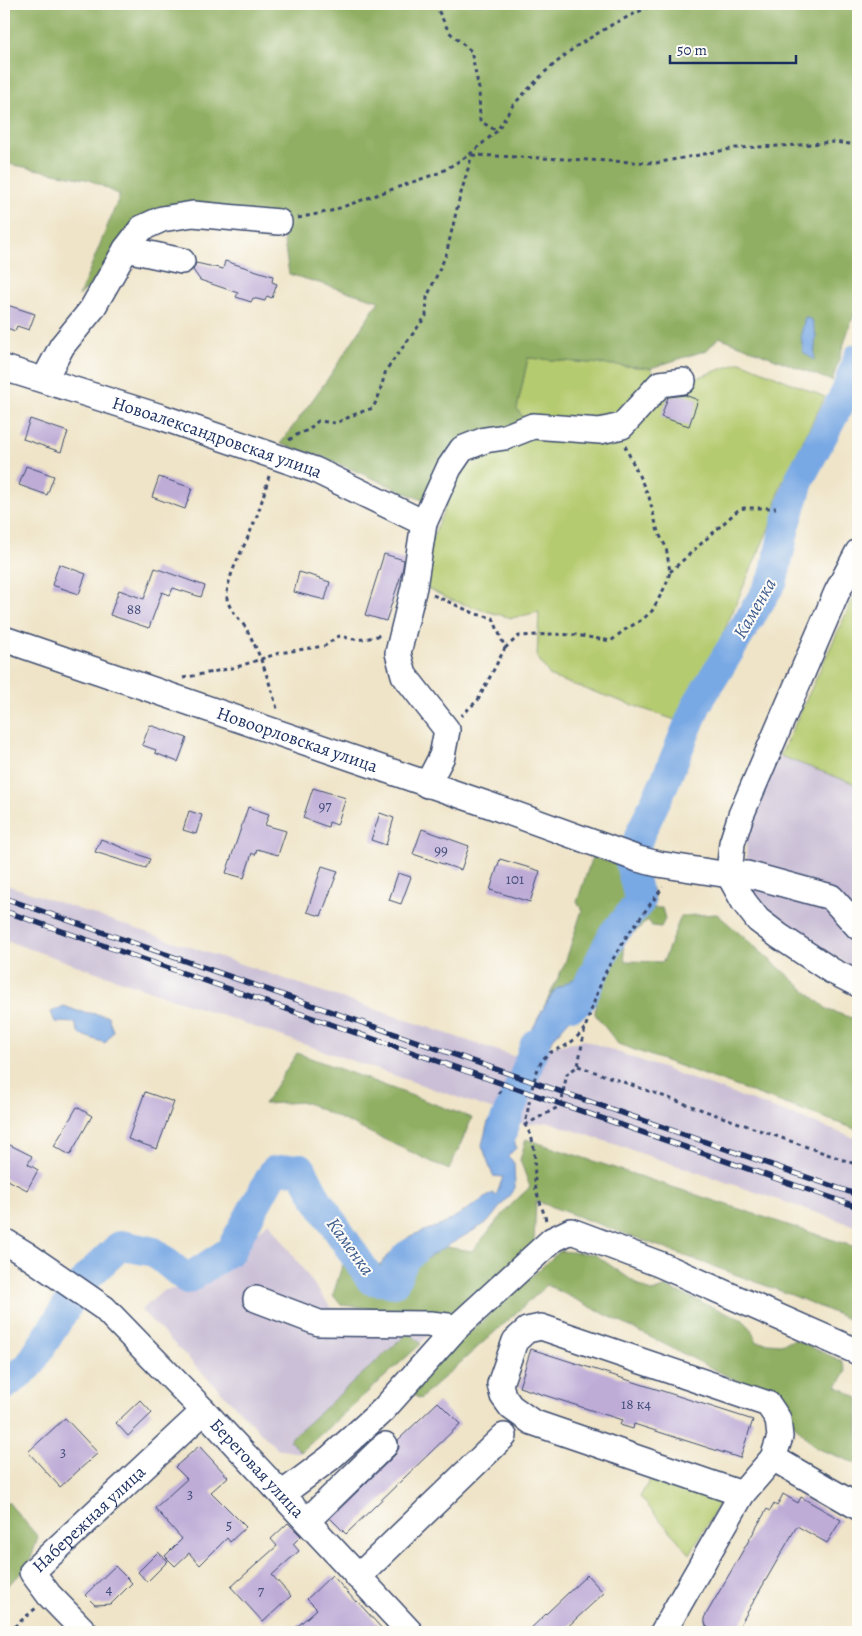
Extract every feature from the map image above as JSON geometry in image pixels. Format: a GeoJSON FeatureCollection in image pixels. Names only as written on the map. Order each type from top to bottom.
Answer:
{"type":"FeatureCollection","features":[{"type":"Feature","properties":{"kind":"street"},"geometry":{"type":"LineString","coordinates":[[44,380],[62,346],[92,308],[126,249],[142,228],[162,219],[193,214],[279,222]]}},
{"type":"Feature","properties":{"kind":"street"},"geometry":{"type":"LineString","coordinates":[[126,249],[182,261]]}},
{"type":"Feature","properties":{"kind":"street","name":"Новоалександровская улица"},"geometry":{"type":"LineString","coordinates":[[4,368],[315,470],[424,523]]}},
{"type":"Feature","properties":{"kind":"street"},"geometry":{"type":"LineString","coordinates":[[427,785],[442,756],[447,730],[404,675],[398,652],[414,587],[424,523],[449,468],[462,449],[532,426],[600,431],[622,426],[660,384],[683,381]]}},
{"type":"Feature","properties":{"kind":"street"},"geometry":{"type":"LineString","coordinates":[[858,555],[837,592],[741,815],[732,843],[729,875],[744,902],[758,920],[802,952],[832,971],[858,984]]}},
{"type":"Feature","properties":{"kind":"street","name":"Новоорловская улица"},"geometry":{"type":"LineString","coordinates":[[4,639],[492,806],[638,859],[729,875],[747,874],[831,897],[858,927]]}},
{"type":"Feature","properties":{"kind":"street"},"geometry":{"type":"LineString","coordinates":[[282,1494],[330,1458],[383,1410],[457,1327],[552,1240],[571,1231],[659,1264],[858,1352]]}},
{"type":"Feature","properties":{"kind":"street","name":"Береговая улица"},"geometry":{"type":"LineString","coordinates":[[4,1241],[104,1308],[204,1411],[410,1632]]}},
{"type":"Feature","properties":{"kind":"street"},"geometry":{"type":"LineString","coordinates":[[256,1299],[319,1323],[430,1324],[457,1327]]}},
{"type":"Feature","properties":{"kind":"street"},"geometry":{"type":"LineString","coordinates":[[664,1632],[742,1494],[773,1458],[780,1437],[778,1418],[768,1404],[541,1327],[527,1330],[515,1341],[500,1384],[503,1396],[511,1407],[532,1422],[742,1494]]}},
{"type":"Feature","properties":{"kind":"street","name":"Набережная улица"},"geometry":{"type":"LineString","coordinates":[[85,1632],[49,1595],[32,1572],[204,1411]]}},
{"type":"Feature","properties":{"kind":"street"},"geometry":{"type":"LineString","coordinates":[[358,1577],[504,1436]]}},
{"type":"Feature","properties":{"kind":"street"},"geometry":{"type":"LineString","coordinates":[[307,1521],[385,1445]]}},
{"type":"Feature","properties":{"kind":"street"},"geometry":{"type":"LineString","coordinates":[[773,1458],[858,1507]]}},
{"type":"Feature","properties":{"kind":"path"},"geometry":{"type":"LineString","coordinates":[[436,4],[449,32],[471,51],[479,89],[480,121],[497,131]]}},
{"type":"Feature","properties":{"kind":"path"},"geometry":{"type":"LineString","coordinates":[[279,222],[340,208],[441,172],[470,155],[497,131],[513,105],[545,72],[575,47],[612,24],[655,4]]}},
{"type":"Feature","properties":{"kind":"path"},"geometry":{"type":"LineString","coordinates":[[470,155],[656,163],[736,148],[833,142],[858,145]]}},
{"type":"Feature","properties":{"kind":"path"},"geometry":{"type":"LineString","coordinates":[[284,736],[267,674],[241,619],[228,606],[226,599],[229,584],[259,512],[269,475],[272,455],[298,434],[308,430],[318,422],[336,423],[372,408],[379,395],[386,370],[426,316],[427,297],[446,255],[470,155]]}},
{"type":"Feature","properties":{"kind":"path"},"geometry":{"type":"LineString","coordinates":[[447,730],[478,700],[505,648],[519,636],[576,635],[611,641],[652,611],[666,585],[670,572],[666,547],[658,532],[649,497],[623,443],[622,426]]}},
{"type":"Feature","properties":{"kind":"path"},"geometry":{"type":"LineString","coordinates":[[858,470],[856,476],[858,555]]}},
{"type":"Feature","properties":{"kind":"path"},"geometry":{"type":"LineString","coordinates":[[670,572],[737,511],[744,508],[776,508]]}},
{"type":"Feature","properties":{"kind":"path"},"geometry":{"type":"LineString","coordinates":[[414,587],[476,614],[493,618],[505,648]]}},
{"type":"Feature","properties":{"kind":"path"},"geometry":{"type":"LineString","coordinates":[[159,693],[170,682],[237,667],[295,650],[324,646],[330,644],[336,637],[341,636],[365,640],[394,632],[406,623]]}},
{"type":"Feature","properties":{"kind":"path"},"geometry":{"type":"LineString","coordinates":[[525,1125],[562,1105],[567,1074],[578,1066],[586,1028],[607,969],[626,936],[663,887]]}},
{"type":"Feature","properties":{"kind":"path"},"geometry":{"type":"LineString","coordinates":[[525,1125],[531,1099],[530,1091],[542,1062],[547,1055],[570,1043],[586,1028]]}},
{"type":"Feature","properties":{"kind":"path"},"geometry":{"type":"LineString","coordinates":[[578,1066],[858,1164]]}},
{"type":"Feature","properties":{"kind":"path"},"geometry":{"type":"LineString","coordinates":[[499,1094],[503,1084]]}},
{"type":"Feature","properties":{"kind":"path"},"geometry":{"type":"LineString","coordinates":[[525,1125],[532,1134],[535,1148],[536,1189],[552,1240]]}},
{"type":"Feature","properties":{"kind":"path"},"geometry":{"type":"LineString","coordinates":[[8,1632],[49,1595]]}},
{"type":"Feature","properties":{"kind":"shaded area"},"geometry":{"type":"Polygon","coordinates":[[[780,756],[858,785],[858,970],[791,931],[753,899],[747,874],[746,841],[758,799],[780,756]]]}},
{"type":"Feature","properties":{"kind":"shaded area"},"geometry":{"type":"Polygon","coordinates":[[[4,884],[513,1056],[584,1040],[858,1139],[858,1227],[549,1122],[525,1125],[491,1109],[4,940],[4,884]]]}},
{"type":"Feature","properties":{"kind":"shaded area"},"geometry":{"type":"Polygon","coordinates":[[[269,1222],[331,1308],[431,1314],[429,1335],[300,1453],[277,1449],[141,1310],[164,1290],[195,1287],[269,1222]]]}},
{"type":"Feature","properties":{"kind":"green space"},"geometry":{"type":"Polygon","coordinates":[[[4,4],[858,4],[858,306],[832,381],[719,337],[707,350],[651,368],[528,358],[517,409],[537,435],[496,444],[463,463],[443,509],[321,456],[280,444],[327,380],[379,301],[289,274],[283,235],[177,207],[79,296],[120,195],[90,180],[4,163],[4,4]]]}},
{"type":"Feature","properties":{"kind":"green space"},"geometry":{"type":"Polygon","coordinates":[[[528,358],[651,368],[663,390],[741,362],[825,397],[781,485],[776,503],[776,512],[684,723],[551,677],[537,657],[539,612],[512,618],[451,600],[423,586],[428,549],[463,463],[517,409],[528,358]]]}},
{"type":"Feature","properties":{"kind":"green space"},"geometry":{"type":"Polygon","coordinates":[[[858,588],[858,785],[780,756],[858,588]]]}},
{"type":"Feature","properties":{"kind":"green space"},"geometry":{"type":"Polygon","coordinates":[[[592,857],[616,864],[628,874],[632,885],[652,888],[655,900],[653,908],[662,908],[665,919],[661,927],[652,926],[648,920],[635,932],[622,936],[625,961],[663,962],[681,916],[717,914],[828,1010],[858,1020],[858,1130],[618,1044],[595,1014],[596,992],[601,975],[594,967],[555,990],[544,1007],[565,963],[582,910],[577,902],[592,857]]]}},
{"type":"Feature","properties":{"kind":"green space"},"geometry":{"type":"Polygon","coordinates":[[[297,1053],[472,1118],[449,1170],[305,1102],[264,1104],[297,1053]]]}},
{"type":"Feature","properties":{"kind":"green space"},"geometry":{"type":"Polygon","coordinates":[[[526,1139],[858,1248],[858,1323],[794,1296],[536,1201],[534,1242],[453,1318],[341,1305],[333,1295],[342,1266],[393,1265],[433,1245],[472,1251],[511,1205],[530,1187],[520,1160],[526,1139]]]}},
{"type":"Feature","properties":{"kind":"green space"},"geometry":{"type":"Polygon","coordinates":[[[560,1251],[594,1254],[640,1286],[652,1292],[666,1287],[743,1320],[750,1327],[757,1342],[780,1344],[795,1340],[842,1361],[846,1372],[837,1386],[858,1398],[858,1464],[816,1448],[769,1397],[547,1285],[420,1399],[411,1393],[411,1385],[560,1251]]]}},
{"type":"Feature","properties":{"kind":"green space"},"geometry":{"type":"Polygon","coordinates":[[[409,1332],[421,1344],[301,1452],[289,1440],[409,1332]]]}},
{"type":"Feature","properties":{"kind":"green space"},"geometry":{"type":"Polygon","coordinates":[[[650,1479],[722,1498],[690,1554],[640,1497],[650,1479]]]}},
{"type":"Feature","properties":{"kind":"green space"},"geometry":{"type":"Polygon","coordinates":[[[8,1502],[38,1537],[28,1568],[4,1588],[4,1506],[8,1502]]]}},
{"type":"Feature","properties":{"kind":"water"},"geometry":{"type":"Polygon","coordinates":[[[805,317],[812,320],[816,335],[814,360],[803,352],[801,334],[805,317]]]}},
{"type":"Feature","properties":{"kind":"water"},"geometry":{"type":"Polygon","coordinates":[[[594,967],[597,985],[585,1002],[556,1035],[526,1084],[517,1083],[523,1064],[519,1055],[555,990],[594,967]]]}},
{"type":"Feature","properties":{"kind":"water"},"geometry":{"type":"Polygon","coordinates":[[[64,1006],[77,1011],[108,1016],[113,1031],[105,1043],[79,1034],[75,1023],[55,1022],[51,1012],[64,1006]]]}},
{"type":"Feature","properties":{"kind":"water"},"geometry":{"type":"Polygon","coordinates":[[[509,1090],[522,1097],[522,1109],[514,1117],[512,1127],[516,1148],[508,1156],[514,1163],[515,1188],[488,1222],[430,1256],[394,1283],[371,1280],[386,1257],[410,1236],[444,1224],[493,1193],[496,1196],[503,1177],[493,1176],[482,1145],[488,1122],[501,1110],[504,1097],[509,1090]]]}},
{"type":"Feature","properties":{"kind":"building"},"geometry":{"type":"Polygon","coordinates":[[[225,261],[273,276],[272,282],[277,284],[272,298],[267,296],[265,301],[253,298],[251,302],[236,297],[238,293],[200,280],[193,270],[196,263],[223,269],[225,261]]]}},
{"type":"Feature","properties":{"kind":"building"},"geometry":{"type":"Polygon","coordinates":[[[4,304],[35,314],[29,330],[17,326],[15,331],[4,327],[4,304]]]}},
{"type":"Feature","properties":{"kind":"building"},"geometry":{"type":"Polygon","coordinates":[[[685,395],[698,400],[689,426],[661,417],[668,397],[685,395]]]}},
{"type":"Feature","properties":{"kind":"building"},"geometry":{"type":"Polygon","coordinates":[[[30,419],[68,432],[61,452],[23,439],[30,419]]]}},
{"type":"Feature","properties":{"kind":"building"},"geometry":{"type":"Polygon","coordinates":[[[26,466],[54,476],[47,495],[19,485],[26,466]]]}},
{"type":"Feature","properties":{"kind":"building"},"geometry":{"type":"Polygon","coordinates":[[[159,477],[192,488],[185,509],[152,497],[159,477]]]}},
{"type":"Feature","properties":{"kind":"building"},"geometry":{"type":"Polygon","coordinates":[[[384,554],[404,560],[386,621],[365,615],[384,554]]]}},
{"type":"Feature","properties":{"kind":"building"},"geometry":{"type":"Polygon","coordinates":[[[59,564],[86,574],[79,594],[52,585],[59,564]]]}},
{"type":"Feature","properties":{"kind":"building"},"geometry":{"type":"Polygon","coordinates":[[[155,568],[205,586],[201,597],[173,588],[170,595],[162,592],[149,628],[110,615],[119,590],[144,599],[155,568]]]}},
{"type":"Feature","properties":{"kind":"building"},"geometry":{"type":"Polygon","coordinates":[[[299,572],[330,582],[325,600],[294,592],[299,572]]]}},
{"type":"Feature","properties":{"kind":"building"},"geometry":{"type":"Polygon","coordinates":[[[150,725],[187,738],[178,762],[155,753],[156,750],[142,745],[150,725]]]}},
{"type":"Feature","properties":{"kind":"building"},"geometry":{"type":"Polygon","coordinates":[[[313,788],[346,798],[337,825],[329,822],[328,827],[303,818],[313,788]]]}},
{"type":"Feature","properties":{"kind":"building"},"geometry":{"type":"Polygon","coordinates":[[[248,807],[269,814],[265,825],[286,831],[278,855],[257,849],[255,855],[252,853],[244,878],[226,873],[248,807]]]}},
{"type":"Feature","properties":{"kind":"building"},"geometry":{"type":"Polygon","coordinates":[[[189,811],[202,815],[196,834],[183,830],[189,811]]]}},
{"type":"Feature","properties":{"kind":"building"},"geometry":{"type":"Polygon","coordinates":[[[380,813],[394,818],[386,845],[371,840],[380,813]]]}},
{"type":"Feature","properties":{"kind":"building"},"geometry":{"type":"Polygon","coordinates":[[[422,829],[469,846],[461,870],[413,854],[422,829]]]}},
{"type":"Feature","properties":{"kind":"building"},"geometry":{"type":"Polygon","coordinates":[[[101,839],[150,859],[146,868],[95,852],[101,839]]]}},
{"type":"Feature","properties":{"kind":"building"},"geometry":{"type":"Polygon","coordinates":[[[500,859],[540,871],[530,902],[490,890],[500,859]]]}},
{"type":"Feature","properties":{"kind":"building"},"geometry":{"type":"Polygon","coordinates":[[[322,866],[338,871],[321,916],[307,912],[322,866]]]}},
{"type":"Feature","properties":{"kind":"building"},"geometry":{"type":"Polygon","coordinates":[[[398,873],[411,877],[401,904],[389,900],[398,873]]]}},
{"type":"Feature","properties":{"kind":"building"},"geometry":{"type":"Polygon","coordinates":[[[145,1092],[174,1102],[157,1149],[128,1139],[145,1092]]]}},
{"type":"Feature","properties":{"kind":"building"},"geometry":{"type":"Polygon","coordinates":[[[77,1107],[92,1116],[70,1155],[54,1146],[77,1107]]]}},
{"type":"Feature","properties":{"kind":"building"},"geometry":{"type":"Polygon","coordinates":[[[4,1142],[32,1156],[28,1164],[38,1170],[27,1190],[4,1178],[4,1142]]]}},
{"type":"Feature","properties":{"kind":"building"},"geometry":{"type":"Polygon","coordinates":[[[531,1349],[753,1420],[740,1458],[634,1424],[633,1429],[620,1425],[622,1420],[519,1387],[531,1349]]]}},
{"type":"Feature","properties":{"kind":"building"},"geometry":{"type":"Polygon","coordinates":[[[140,1400],[152,1413],[128,1436],[116,1423],[140,1400]]]}},
{"type":"Feature","properties":{"kind":"building"},"geometry":{"type":"Polygon","coordinates":[[[438,1402],[460,1424],[346,1534],[330,1518],[395,1455],[399,1448],[398,1440],[438,1402]]]}},
{"type":"Feature","properties":{"kind":"building"},"geometry":{"type":"Polygon","coordinates":[[[65,1418],[98,1453],[60,1487],[28,1452],[65,1418]]]}},
{"type":"Feature","properties":{"kind":"building"},"geometry":{"type":"Polygon","coordinates":[[[199,1446],[228,1477],[211,1492],[246,1527],[230,1542],[227,1538],[200,1565],[189,1553],[175,1566],[165,1556],[182,1539],[155,1508],[187,1479],[175,1467],[199,1446]]]}},
{"type":"Feature","properties":{"kind":"building"},"geometry":{"type":"Polygon","coordinates":[[[783,1494],[798,1503],[801,1497],[841,1520],[827,1543],[797,1526],[736,1632],[714,1632],[706,1626],[704,1618],[767,1509],[770,1511],[774,1504],[777,1506],[783,1494]]]}},
{"type":"Feature","properties":{"kind":"building"},"geometry":{"type":"Polygon","coordinates":[[[288,1523],[301,1536],[293,1544],[299,1551],[272,1575],[291,1596],[263,1622],[231,1587],[277,1546],[271,1539],[288,1523]]]}},
{"type":"Feature","properties":{"kind":"building"},"geometry":{"type":"Polygon","coordinates":[[[158,1552],[168,1561],[147,1582],[138,1572],[158,1552]]]}},
{"type":"Feature","properties":{"kind":"building"},"geometry":{"type":"Polygon","coordinates":[[[115,1566],[132,1583],[111,1604],[95,1605],[85,1595],[115,1566]]]}},
{"type":"Feature","properties":{"kind":"building"},"geometry":{"type":"Polygon","coordinates":[[[332,1575],[385,1632],[291,1632],[317,1609],[307,1599],[332,1575]]]}},
{"type":"Feature","properties":{"kind":"building"},"geometry":{"type":"Polygon","coordinates":[[[587,1575],[604,1593],[562,1632],[527,1632],[587,1575]]]}},
{"type":"Feature","properties":{"kind":"waterway","name":"Каменка"},"geometry":{"type":"LineString","coordinates":[[634,851],[697,704],[773,580],[785,527],[800,478],[846,392],[858,358]]}},
{"type":"Feature","properties":{"kind":"waterway","name":"Каменка"},"geometry":{"type":"LineString","coordinates":[[574,1005],[580,1001],[613,934],[640,902],[630,863]]}},
{"type":"Feature","properties":{"kind":"waterway","name":"Каменка"},"geometry":{"type":"LineString","coordinates":[[503,1132],[504,1123],[525,1074],[535,1044]]}},
{"type":"Feature","properties":{"kind":"waterway","name":"Каменка"},"geometry":{"type":"LineString","coordinates":[[4,1386],[29,1366],[72,1298],[90,1274],[121,1245],[154,1252],[187,1279],[230,1251],[274,1171],[301,1168],[317,1199],[371,1280],[394,1283],[406,1256],[413,1252]]}},
{"type":"Feature","properties":{"kind":"railway"},"geometry":{"type":"LineString","coordinates":[[4,898],[858,1195]]}},
{"type":"Feature","properties":{"kind":"railway"},"geometry":{"type":"LineString","coordinates":[[4,911],[858,1207]]}}]}
